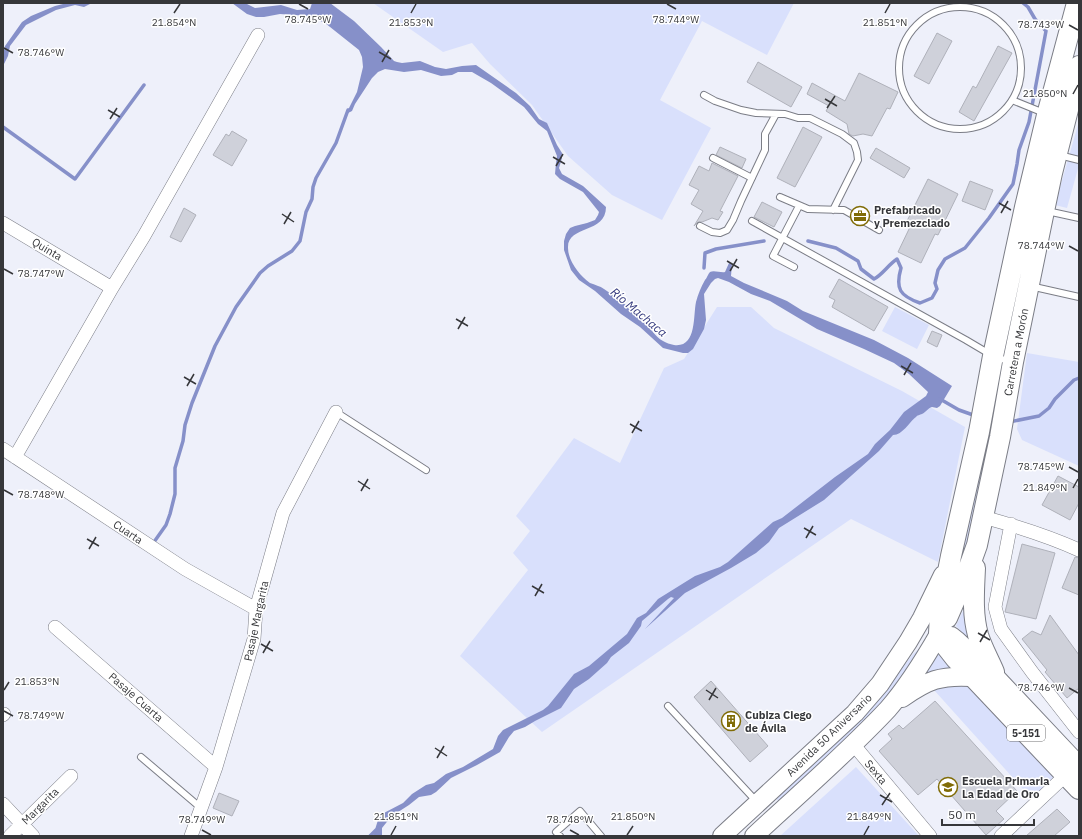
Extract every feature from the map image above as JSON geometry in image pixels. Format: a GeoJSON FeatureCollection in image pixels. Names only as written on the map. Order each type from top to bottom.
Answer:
{"type":"FeatureCollection","features":[{"type":"Feature","properties":{"kind":"main road","name":"Carretera a Morón"},"geometry":{"type":"LineString","coordinates":[[939,634],[940,612],[979,432],[993,356],[1034,209],[1052,116],[1077,7]]}},
{"type":"Feature","properties":{"kind":"main road","name":"Carretera a Morón"},"geometry":{"type":"LineString","coordinates":[[939,634],[961,588],[977,545],[1000,437],[1013,362],[1029,286],[1034,209],[1057,154],[1052,116],[1079,66]]}},
{"type":"Feature","properties":{"kind":"main road","name":"5-151"},"geometry":{"type":"LineString","coordinates":[[977,545],[973,598],[974,617],[978,636],[998,681]]}},
{"type":"Feature","properties":{"kind":"main road","name":"Avenida 50 Aniversario"},"geometry":{"type":"LineString","coordinates":[[722,836],[855,713],[880,684],[908,642],[937,589],[951,556]]}},
{"type":"Feature","properties":{"kind":"main road","name":"Avenida 50 Aniversario"},"geometry":{"type":"LineString","coordinates":[[754,836],[853,744],[888,708],[914,675],[939,634]]}},
{"type":"Feature","properties":{"kind":"main road","name":"5-151"},"geometry":{"type":"LineString","coordinates":[[939,634],[946,648],[972,677],[1076,769]]}},
{"type":"Feature","properties":{"kind":"main road","name":"5-151"},"geometry":{"type":"LineString","coordinates":[[939,634],[946,635],[956,641],[998,681],[1076,769]]}},
{"type":"Feature","properties":{"kind":"main road"},"geometry":{"type":"LineString","coordinates":[[908,642],[928,635],[939,634]]}},
{"type":"Feature","properties":{"kind":"main road"},"geometry":{"type":"LineString","coordinates":[[888,708],[928,682],[954,676],[972,677]]}},
{"type":"Feature","properties":{"kind":"main road"},"geometry":{"type":"LineString","coordinates":[[758,803],[772,819]]}},
{"type":"Feature","properties":{"kind":"street"},"geometry":{"type":"LineString","coordinates":[[16,457],[258,35]]}},
{"type":"Feature","properties":{"kind":"street","name":"Quinta"},"geometry":{"type":"LineString","coordinates":[[3,223],[112,288]]}},
{"type":"Feature","properties":{"kind":"street","name":"Pasaje Margarita"},"geometry":{"type":"LineString","coordinates":[[191,836],[216,767],[254,639],[256,609],[283,513],[336,412]]}},
{"type":"Feature","properties":{"kind":"street","name":"Cuarta"},"geometry":{"type":"LineString","coordinates":[[3,449],[185,569],[256,609]]}},
{"type":"Feature","properties":{"kind":"street"},"geometry":{"type":"LineString","coordinates":[[983,517],[1011,524],[1051,538],[1079,550]]}},
{"type":"Feature","properties":{"kind":"street"},"geometry":{"type":"LineString","coordinates":[[1011,524],[995,607],[1001,629],[1032,672],[1079,732]]}},
{"type":"Feature","properties":{"kind":"street","name":"Pasaje Cuarta"},"geometry":{"type":"LineString","coordinates":[[55,627],[216,767]]}},
{"type":"Feature","properties":{"kind":"street","name":"Sexta"},"geometry":{"type":"LineString","coordinates":[[853,744],[930,836]]}},
{"type":"Feature","properties":{"kind":"street"},"geometry":{"type":"LineString","coordinates":[[1001,836],[1076,769]]}},
{"type":"Feature","properties":{"kind":"street","name":"Margarita"},"geometry":{"type":"LineString","coordinates":[[10,836],[71,776]]}},
{"type":"Feature","properties":{"kind":"street"},"geometry":{"type":"LineString","coordinates":[[3,804],[33,836]]}},
{"type":"Feature","properties":{"kind":"lane"},"geometry":{"type":"LineString","coordinates":[[950,7],[970,7],[989,13],[1005,25],[1016,42],[1021,61],[1020,81],[1012,100],[999,115],[981,125],[961,129],[941,126],[923,117],[909,102],[901,83],[899,63],[904,43],[915,26],[931,14],[950,7]]}},
{"type":"Feature","properties":{"kind":"lane"},"geometry":{"type":"LineString","coordinates":[[704,95],[715,101],[741,110],[756,113],[785,114],[798,118],[810,118],[842,134],[854,143],[858,160],[833,210]]}},
{"type":"Feature","properties":{"kind":"lane"},"geometry":{"type":"LineString","coordinates":[[1012,100],[1052,116]]}},
{"type":"Feature","properties":{"kind":"lane"},"geometry":{"type":"LineString","coordinates":[[700,226],[712,232],[720,233],[726,230],[733,220],[766,150],[766,134],[776,114]]}},
{"type":"Feature","properties":{"kind":"lane"},"geometry":{"type":"LineString","coordinates":[[1057,154],[1079,160]]}},
{"type":"Feature","properties":{"kind":"lane"},"geometry":{"type":"LineString","coordinates":[[713,158],[752,178]]}},
{"type":"Feature","properties":{"kind":"lane"},"geometry":{"type":"LineString","coordinates":[[780,197],[808,209],[844,210],[879,230]]}},
{"type":"Feature","properties":{"kind":"lane"},"geometry":{"type":"LineString","coordinates":[[794,267],[773,256],[799,206]]}},
{"type":"Feature","properties":{"kind":"lane"},"geometry":{"type":"LineString","coordinates":[[1034,209],[1079,218]]}},
{"type":"Feature","properties":{"kind":"lane"},"geometry":{"type":"LineString","coordinates":[[752,221],[993,356],[1013,362]]}},
{"type":"Feature","properties":{"kind":"lane"},"geometry":{"type":"LineString","coordinates":[[1029,286],[1079,297]]}},
{"type":"Feature","properties":{"kind":"lane"},"geometry":{"type":"LineString","coordinates":[[336,412],[426,470]]}},
{"type":"Feature","properties":{"kind":"lane"},"geometry":{"type":"LineString","coordinates":[[668,706],[758,803]]}},
{"type":"Feature","properties":{"kind":"lane"},"geometry":{"type":"LineString","coordinates":[[141,757],[201,808]]}},
{"type":"Feature","properties":{"kind":"lane"},"geometry":{"type":"LineString","coordinates":[[560,836],[556,832],[580,811],[601,836]]}},
{"type":"Feature","properties":{"kind":"shaded area"},"geometry":{"type":"Polygon","coordinates":[[[373,3],[794,3],[767,55],[702,21],[660,100],[711,128],[662,220],[612,195],[568,156],[532,105],[490,64],[472,43],[443,52],[373,3]]]}},
{"type":"Feature","properties":{"kind":"shaded area"},"geometry":{"type":"Polygon","coordinates":[[[1079,121],[1079,165],[1067,208],[1055,205],[1079,121]]]}},
{"type":"Feature","properties":{"kind":"shaded area"},"geometry":{"type":"Polygon","coordinates":[[[717,307],[751,307],[774,328],[902,391],[965,427],[938,562],[851,519],[542,732],[460,656],[528,570],[513,553],[530,531],[516,516],[574,438],[620,463],[664,368],[684,359],[717,307]]]}},
{"type":"Feature","properties":{"kind":"shaded area"},"geometry":{"type":"Polygon","coordinates":[[[895,307],[929,325],[917,349],[882,331],[895,307]]]}},
{"type":"Feature","properties":{"kind":"shaded area"},"geometry":{"type":"Polygon","coordinates":[[[1027,353],[1079,362],[1079,466],[1022,440],[1017,429],[1027,353]]]}},
{"type":"Feature","properties":{"kind":"shaded area"},"geometry":{"type":"Polygon","coordinates":[[[987,442],[992,442],[961,568],[954,581],[987,442]]]}},
{"type":"Feature","properties":{"kind":"shaded area"},"geometry":{"type":"Polygon","coordinates":[[[968,600],[971,641],[956,626],[968,600]]]}},
{"type":"Feature","properties":{"kind":"shaded area"},"geometry":{"type":"Polygon","coordinates":[[[921,647],[886,701],[779,802],[776,798],[880,697],[913,654],[921,647]]]}},
{"type":"Feature","properties":{"kind":"shaded area"},"geometry":{"type":"Polygon","coordinates":[[[940,654],[954,669],[924,676],[936,656],[940,654]]]}},
{"type":"Feature","properties":{"kind":"shaded area"},"geometry":{"type":"Polygon","coordinates":[[[965,684],[980,693],[1056,777],[1032,799],[934,690],[943,685],[965,684]]]}},
{"type":"Feature","properties":{"kind":"shaded area"},"geometry":{"type":"Polygon","coordinates":[[[856,767],[919,836],[780,836],[856,767]]]}},
{"type":"Feature","properties":{"kind":"water"},"geometry":{"type":"Polygon","coordinates":[[[67,3],[92,3],[84,7],[75,5],[56,10],[26,25],[10,46],[8,56],[3,66],[5,46],[22,22],[31,16],[55,6],[67,3]]]}},
{"type":"Feature","properties":{"kind":"water"},"geometry":{"type":"Polygon","coordinates":[[[232,3],[245,3],[255,8],[281,5],[297,10],[310,9],[312,3],[330,3],[354,21],[394,61],[402,63],[420,61],[435,67],[446,69],[476,65],[516,93],[530,106],[539,119],[547,123],[562,153],[559,168],[562,174],[583,186],[606,207],[604,216],[600,222],[580,232],[569,241],[568,248],[572,263],[586,280],[599,286],[620,300],[643,320],[664,342],[674,345],[681,345],[687,342],[694,323],[696,302],[704,283],[710,272],[725,272],[729,263],[732,264],[731,276],[787,301],[803,311],[874,340],[908,358],[952,386],[940,406],[937,408],[929,408],[916,416],[906,428],[900,433],[893,435],[879,451],[824,500],[779,528],[769,542],[756,553],[685,593],[645,629],[674,598],[671,597],[668,599],[642,621],[641,626],[629,643],[611,657],[607,663],[589,679],[574,689],[561,708],[525,727],[514,731],[500,752],[451,778],[436,792],[431,795],[419,797],[395,814],[382,828],[382,836],[373,836],[378,820],[382,814],[403,803],[412,794],[426,785],[434,783],[446,774],[463,767],[493,749],[498,736],[503,730],[548,706],[574,674],[589,666],[627,634],[637,618],[646,613],[658,599],[695,576],[720,567],[728,562],[773,522],[782,518],[835,477],[868,454],[904,412],[926,396],[928,392],[909,374],[894,363],[817,329],[770,301],[751,294],[718,278],[711,283],[704,294],[706,320],[704,329],[693,349],[688,353],[683,353],[663,348],[640,327],[621,314],[595,291],[579,280],[571,270],[564,250],[566,234],[570,228],[595,220],[599,212],[583,192],[560,179],[555,174],[557,156],[547,131],[538,124],[524,107],[491,83],[472,72],[458,72],[452,75],[441,76],[421,70],[404,72],[385,69],[378,72],[372,78],[352,111],[346,114],[357,92],[363,67],[362,57],[359,50],[325,23],[309,16],[280,14],[256,17],[247,14],[232,3]]]}},
{"type":"Feature","properties":{"kind":"building"},"geometry":{"type":"Polygon","coordinates":[[[937,33],[952,41],[929,84],[914,76],[937,33]]]}},
{"type":"Feature","properties":{"kind":"building"},"geometry":{"type":"Polygon","coordinates":[[[998,46],[1012,53],[974,121],[959,112],[973,86],[976,88],[998,46]]]}},
{"type":"Feature","properties":{"kind":"building"},"geometry":{"type":"Polygon","coordinates":[[[758,62],[802,87],[791,107],[747,82],[758,62]]]}},
{"type":"Feature","properties":{"kind":"building"},"geometry":{"type":"Polygon","coordinates":[[[859,73],[898,92],[890,109],[887,108],[872,136],[863,134],[853,136],[849,134],[847,124],[826,111],[829,106],[807,94],[812,83],[845,101],[859,73]]]}},
{"type":"Feature","properties":{"kind":"building"},"geometry":{"type":"Polygon","coordinates":[[[803,127],[822,137],[795,187],[777,178],[803,127]]]}},
{"type":"Feature","properties":{"kind":"building"},"geometry":{"type":"Polygon","coordinates":[[[232,131],[247,140],[232,166],[213,155],[226,134],[229,136],[232,131]]]}},
{"type":"Feature","properties":{"kind":"building"},"geometry":{"type":"Polygon","coordinates":[[[720,147],[746,159],[742,168],[716,155],[720,147]]]}},
{"type":"Feature","properties":{"kind":"building"},"geometry":{"type":"Polygon","coordinates":[[[876,148],[910,168],[904,178],[870,158],[876,148]]]}},
{"type":"Feature","properties":{"kind":"building"},"geometry":{"type":"Polygon","coordinates":[[[712,163],[738,176],[720,211],[723,212],[718,220],[712,218],[698,222],[694,226],[703,211],[691,204],[699,190],[689,185],[699,166],[709,171],[712,163]]]}},
{"type":"Feature","properties":{"kind":"building"},"geometry":{"type":"Polygon","coordinates":[[[928,179],[958,194],[938,235],[935,234],[921,263],[898,252],[910,227],[905,225],[928,179]]]}},
{"type":"Feature","properties":{"kind":"building"},"geometry":{"type":"Polygon","coordinates":[[[970,181],[993,190],[985,210],[962,201],[970,181]]]}},
{"type":"Feature","properties":{"kind":"building"},"geometry":{"type":"Polygon","coordinates":[[[762,202],[782,212],[774,227],[754,217],[762,202]]]}},
{"type":"Feature","properties":{"kind":"building"},"geometry":{"type":"Polygon","coordinates":[[[184,208],[196,215],[181,242],[170,237],[184,208]]]}},
{"type":"Feature","properties":{"kind":"building"},"geometry":{"type":"Polygon","coordinates":[[[839,279],[888,307],[874,331],[832,307],[835,300],[829,297],[839,279]]]}},
{"type":"Feature","properties":{"kind":"building"},"geometry":{"type":"Polygon","coordinates":[[[932,331],[942,335],[937,347],[927,342],[932,331]]]}},
{"type":"Feature","properties":{"kind":"building"},"geometry":{"type":"Polygon","coordinates":[[[1058,476],[1079,487],[1079,503],[1070,520],[1042,505],[1058,476]]]}},
{"type":"Feature","properties":{"kind":"building"},"geometry":{"type":"Polygon","coordinates":[[[1022,544],[1055,553],[1036,619],[1005,612],[1022,544]]]}},
{"type":"Feature","properties":{"kind":"building"},"geometry":{"type":"Polygon","coordinates":[[[1075,557],[1079,558],[1079,595],[1062,588],[1075,557]]]}},
{"type":"Feature","properties":{"kind":"building"},"geometry":{"type":"Polygon","coordinates":[[[1050,615],[1079,655],[1079,688],[1067,698],[1045,672],[1047,670],[1022,639],[1032,631],[1041,635],[1050,615]]]}},
{"type":"Feature","properties":{"kind":"building","name":"Cubiza Ciego de Ávila"},"geometry":{"type":"Polygon","coordinates":[[[711,681],[768,746],[750,762],[694,697],[711,681]]]}},
{"type":"Feature","properties":{"kind":"building","name":"Escuela Primaria La Edad de Oro"},"geometry":{"type":"Polygon","coordinates":[[[935,701],[1017,791],[996,811],[1004,819],[986,835],[937,779],[918,795],[879,751],[892,739],[888,734],[899,725],[903,729],[935,701]]]}},
{"type":"Feature","properties":{"kind":"building"},"geometry":{"type":"Polygon","coordinates":[[[219,793],[239,801],[232,816],[213,808],[219,793]]]}},
{"type":"Feature","properties":{"kind":"building"},"geometry":{"type":"Polygon","coordinates":[[[1057,809],[1070,822],[1054,836],[1026,836],[1057,809]]]}},
{"type":"Feature","properties":{"kind":"waterway"},"geometry":{"type":"LineString","coordinates":[[808,241],[836,248],[858,261],[861,269],[874,279],[897,259],[901,268],[899,275],[899,286],[901,291],[908,298],[920,303],[932,298],[937,289],[935,283],[938,270],[945,259],[965,248],[1013,184],[1019,150],[1029,122],[1046,31],[1035,19],[1028,7],[1023,3]]}},
{"type":"Feature","properties":{"kind":"waterway"},"geometry":{"type":"LineString","coordinates":[[3,127],[75,179],[144,85]]}},
{"type":"Feature","properties":{"kind":"waterway"},"geometry":{"type":"LineString","coordinates":[[154,542],[166,525],[170,514],[175,494],[175,468],[183,441],[185,425],[192,403],[215,346],[236,307],[260,273],[268,266],[292,251],[300,241],[306,212],[312,199],[313,187],[316,178],[336,143],[348,110]]}},
{"type":"Feature","properties":{"kind":"waterway"},"geometry":{"type":"LineString","coordinates":[[704,268],[705,253],[716,249],[764,241]]}},
{"type":"Feature","properties":{"kind":"waterway","name":"Río Machaca"},"geometry":{"type":"LineString","coordinates":[[1009,422],[1039,416],[1049,408],[1055,399],[1074,380],[1079,378]]}},
{"type":"Feature","properties":{"kind":"waterway","name":"Río Machaca"},"geometry":{"type":"LineString","coordinates":[[940,399],[959,410],[976,416]]}},
{"type":"Feature","properties":{"kind":"waterway"},"geometry":{"type":"LineString","coordinates":[[370,836],[376,830]]}},
{"type":"Feature","properties":{"kind":"place","name":"Prefabricado y Premezclado"},"geometry":{"type":"Point","coordinates":[860,216]}},
{"type":"Feature","properties":{"kind":"place","name":"Cubiza Ciego de Ávila"},"geometry":{"type":"Point","coordinates":[731,721]}},
{"type":"Feature","properties":{"kind":"place","name":"Escuela Primaria La Edad de Oro"},"geometry":{"type":"Point","coordinates":[948,787]}}]}
